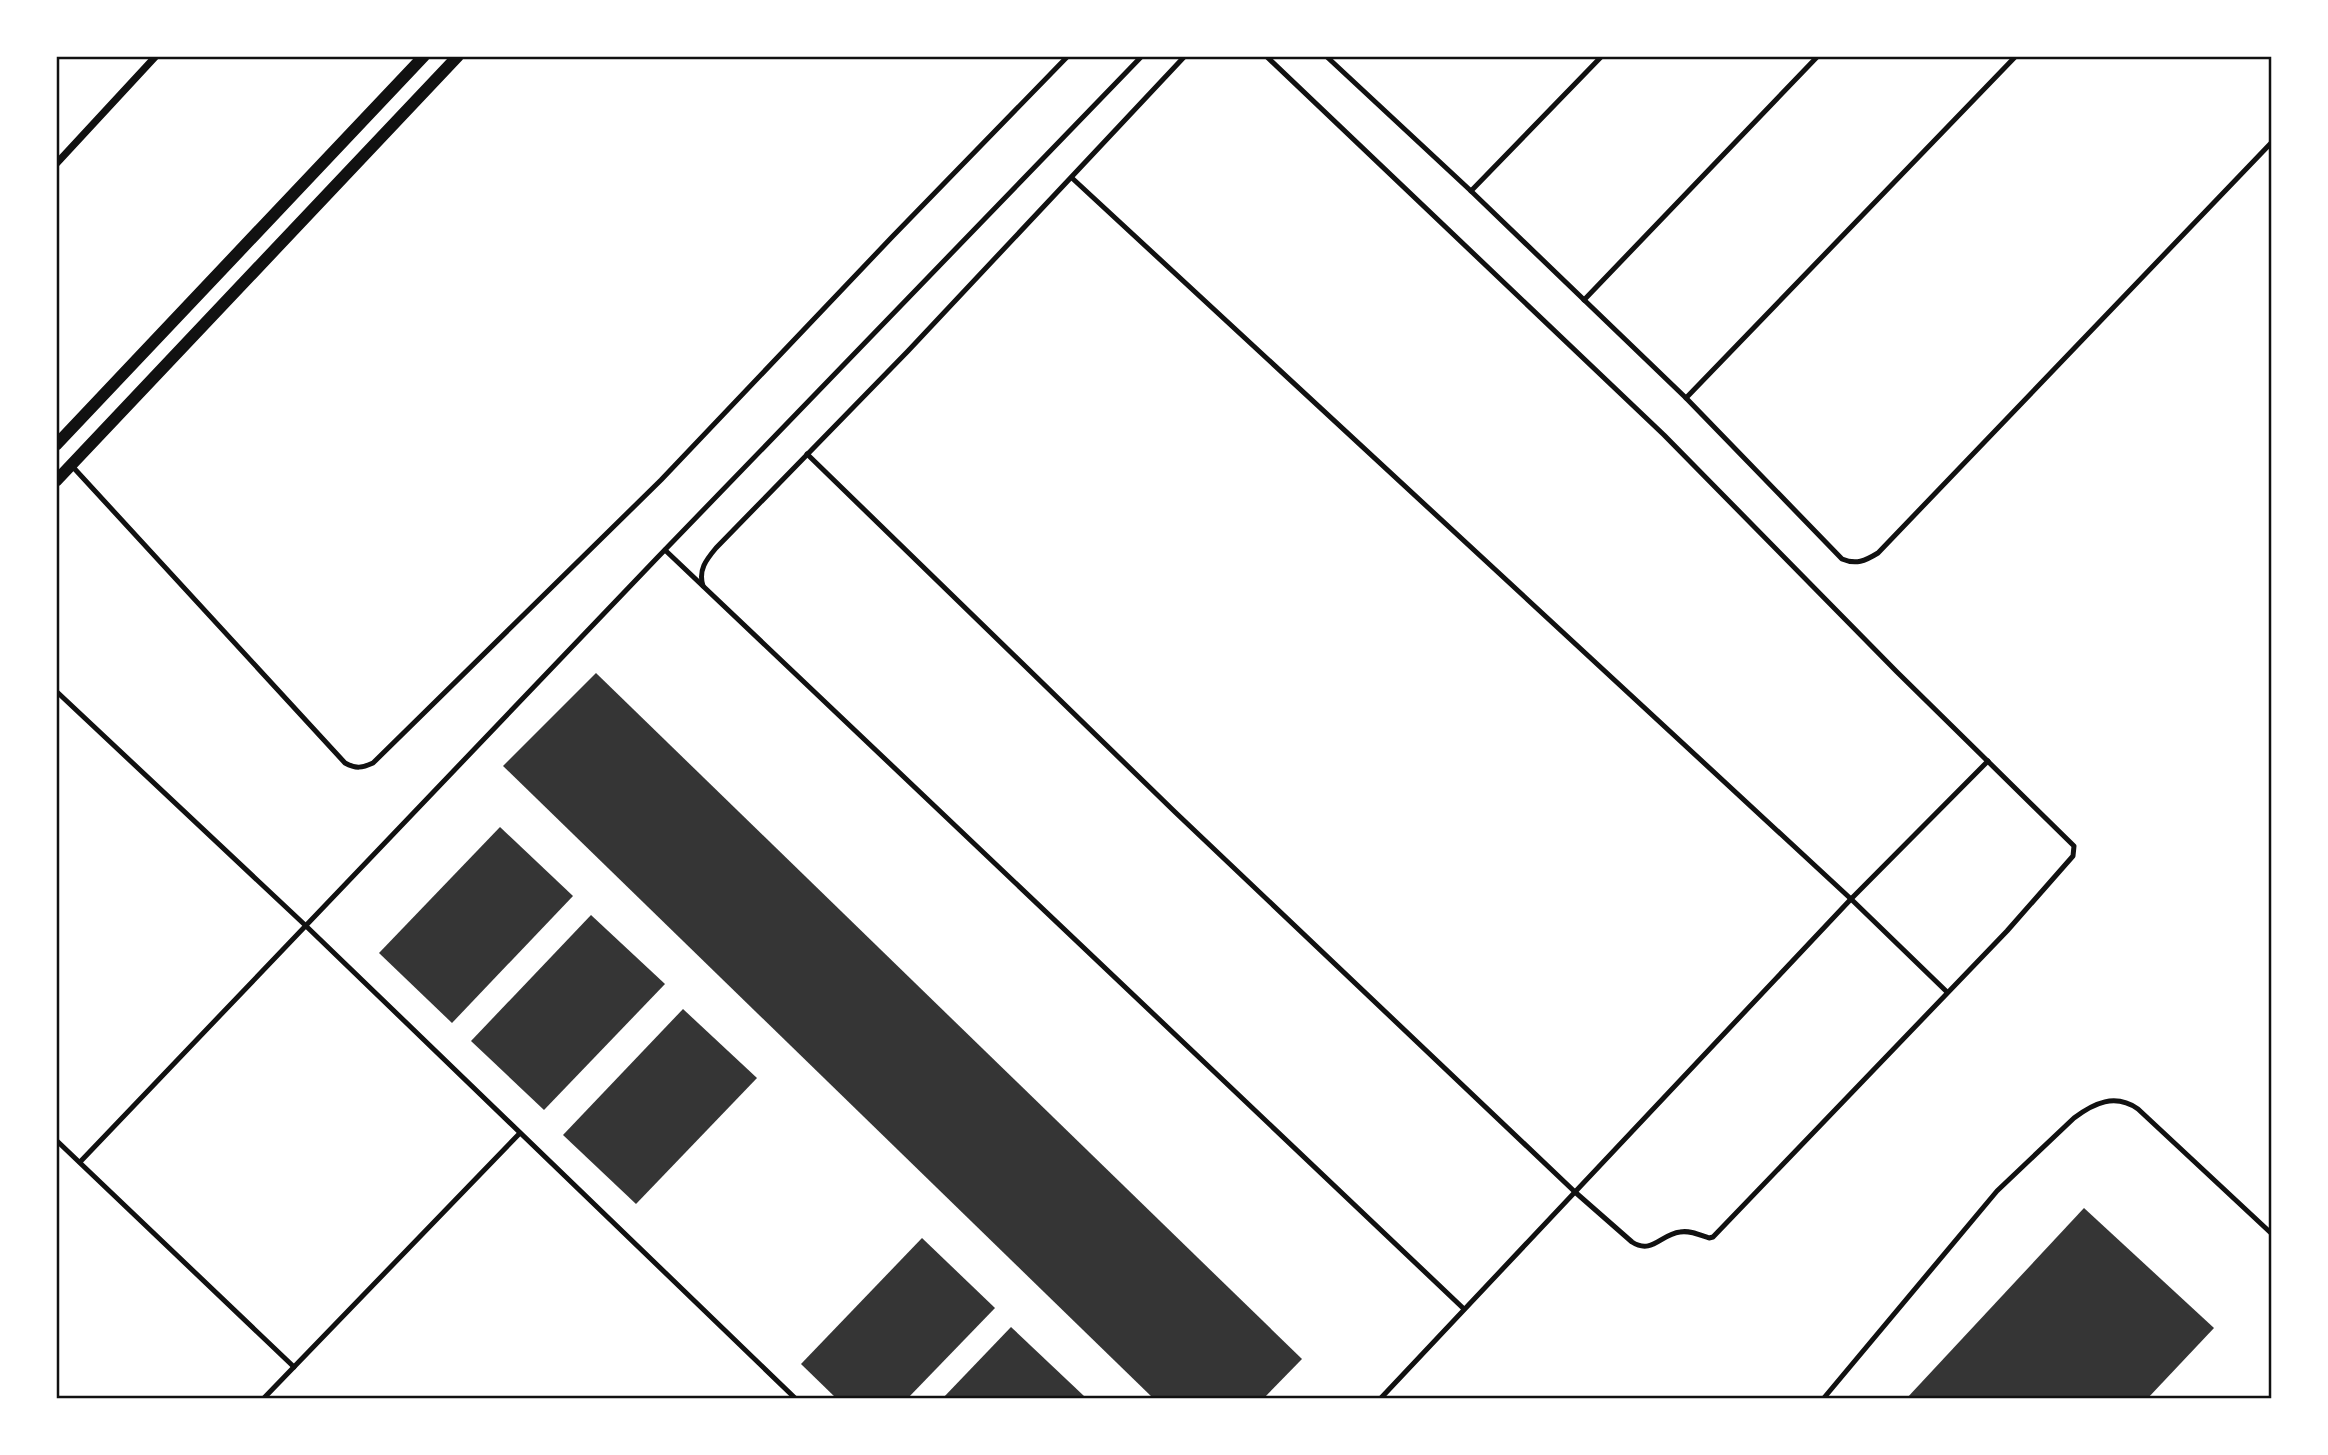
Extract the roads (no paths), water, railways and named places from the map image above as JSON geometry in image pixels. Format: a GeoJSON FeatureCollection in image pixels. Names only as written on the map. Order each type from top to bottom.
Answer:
{"type":"FeatureCollection","features":[{"type":"Feature","properties":{"kind":"street"},"geometry":{"type":"LineString","coordinates":[[56,164],[156,56]]}},
{"type":"Feature","properties":{"kind":"street"},"geometry":{"type":"LineString","coordinates":[[56,445],[424,56]]}},
{"type":"Feature","properties":{"kind":"street"},"geometry":{"type":"LineString","coordinates":[[56,481],[458,56]]}},
{"type":"Feature","properties":{"kind":"lane"},"geometry":{"type":"LineString","coordinates":[[72,465],[345,763],[358,768],[364,767],[383,753],[661,480],[892,236],[1068,56]]}},
{"type":"Feature","properties":{"kind":"lane"},"geometry":{"type":"LineString","coordinates":[[80,1162],[1142,56]]}},
{"type":"Feature","properties":{"kind":"lane"},"geometry":{"type":"LineString","coordinates":[[704,589],[701,581],[702,570],[708,558],[1072,178],[1185,56]]}},
{"type":"Feature","properties":{"kind":"lane"},"geometry":{"type":"LineString","coordinates":[[807,454],[1175,812],[1575,1192],[1638,1246],[1648,1247],[1680,1232],[1712,1237],[2007,931],[2075,851],[2073,843],[1664,435],[1266,56]]}},
{"type":"Feature","properties":{"kind":"lane"},"geometry":{"type":"LineString","coordinates":[[1326,56],[1686,398],[1842,559],[1850,562],[1860,562],[1878,553],[2272,142]]}},
{"type":"Feature","properties":{"kind":"lane"},"geometry":{"type":"LineString","coordinates":[[1471,191],[1602,56]]}},
{"type":"Feature","properties":{"kind":"lane"},"geometry":{"type":"LineString","coordinates":[[1584,300],[1818,56]]}},
{"type":"Feature","properties":{"kind":"lane"},"geometry":{"type":"LineString","coordinates":[[1686,398],[2016,56]]}},
{"type":"Feature","properties":{"kind":"lane"},"geometry":{"type":"LineString","coordinates":[[1072,178],[1851,899],[1947,992]]}},
{"type":"Feature","properties":{"kind":"lane"},"geometry":{"type":"LineString","coordinates":[[665,550],[1465,1309]]}},
{"type":"Feature","properties":{"kind":"lane"},"geometry":{"type":"LineString","coordinates":[[56,691],[306,925],[796,1399]]}},
{"type":"Feature","properties":{"kind":"lane"},"geometry":{"type":"LineString","coordinates":[[1380,1399],[1851,899],[1988,761]]}},
{"type":"Feature","properties":{"kind":"lane"},"geometry":{"type":"LineString","coordinates":[[1823,1399],[1997,1191],[2074,1118],[2101,1102],[2122,1100],[2138,1109],[2272,1234]]}},
{"type":"Feature","properties":{"kind":"lane"},"geometry":{"type":"LineString","coordinates":[[263,1399],[520,1133]]}},
{"type":"Feature","properties":{"kind":"lane"},"geometry":{"type":"LineString","coordinates":[[56,1140],[294,1367]]}}]}
